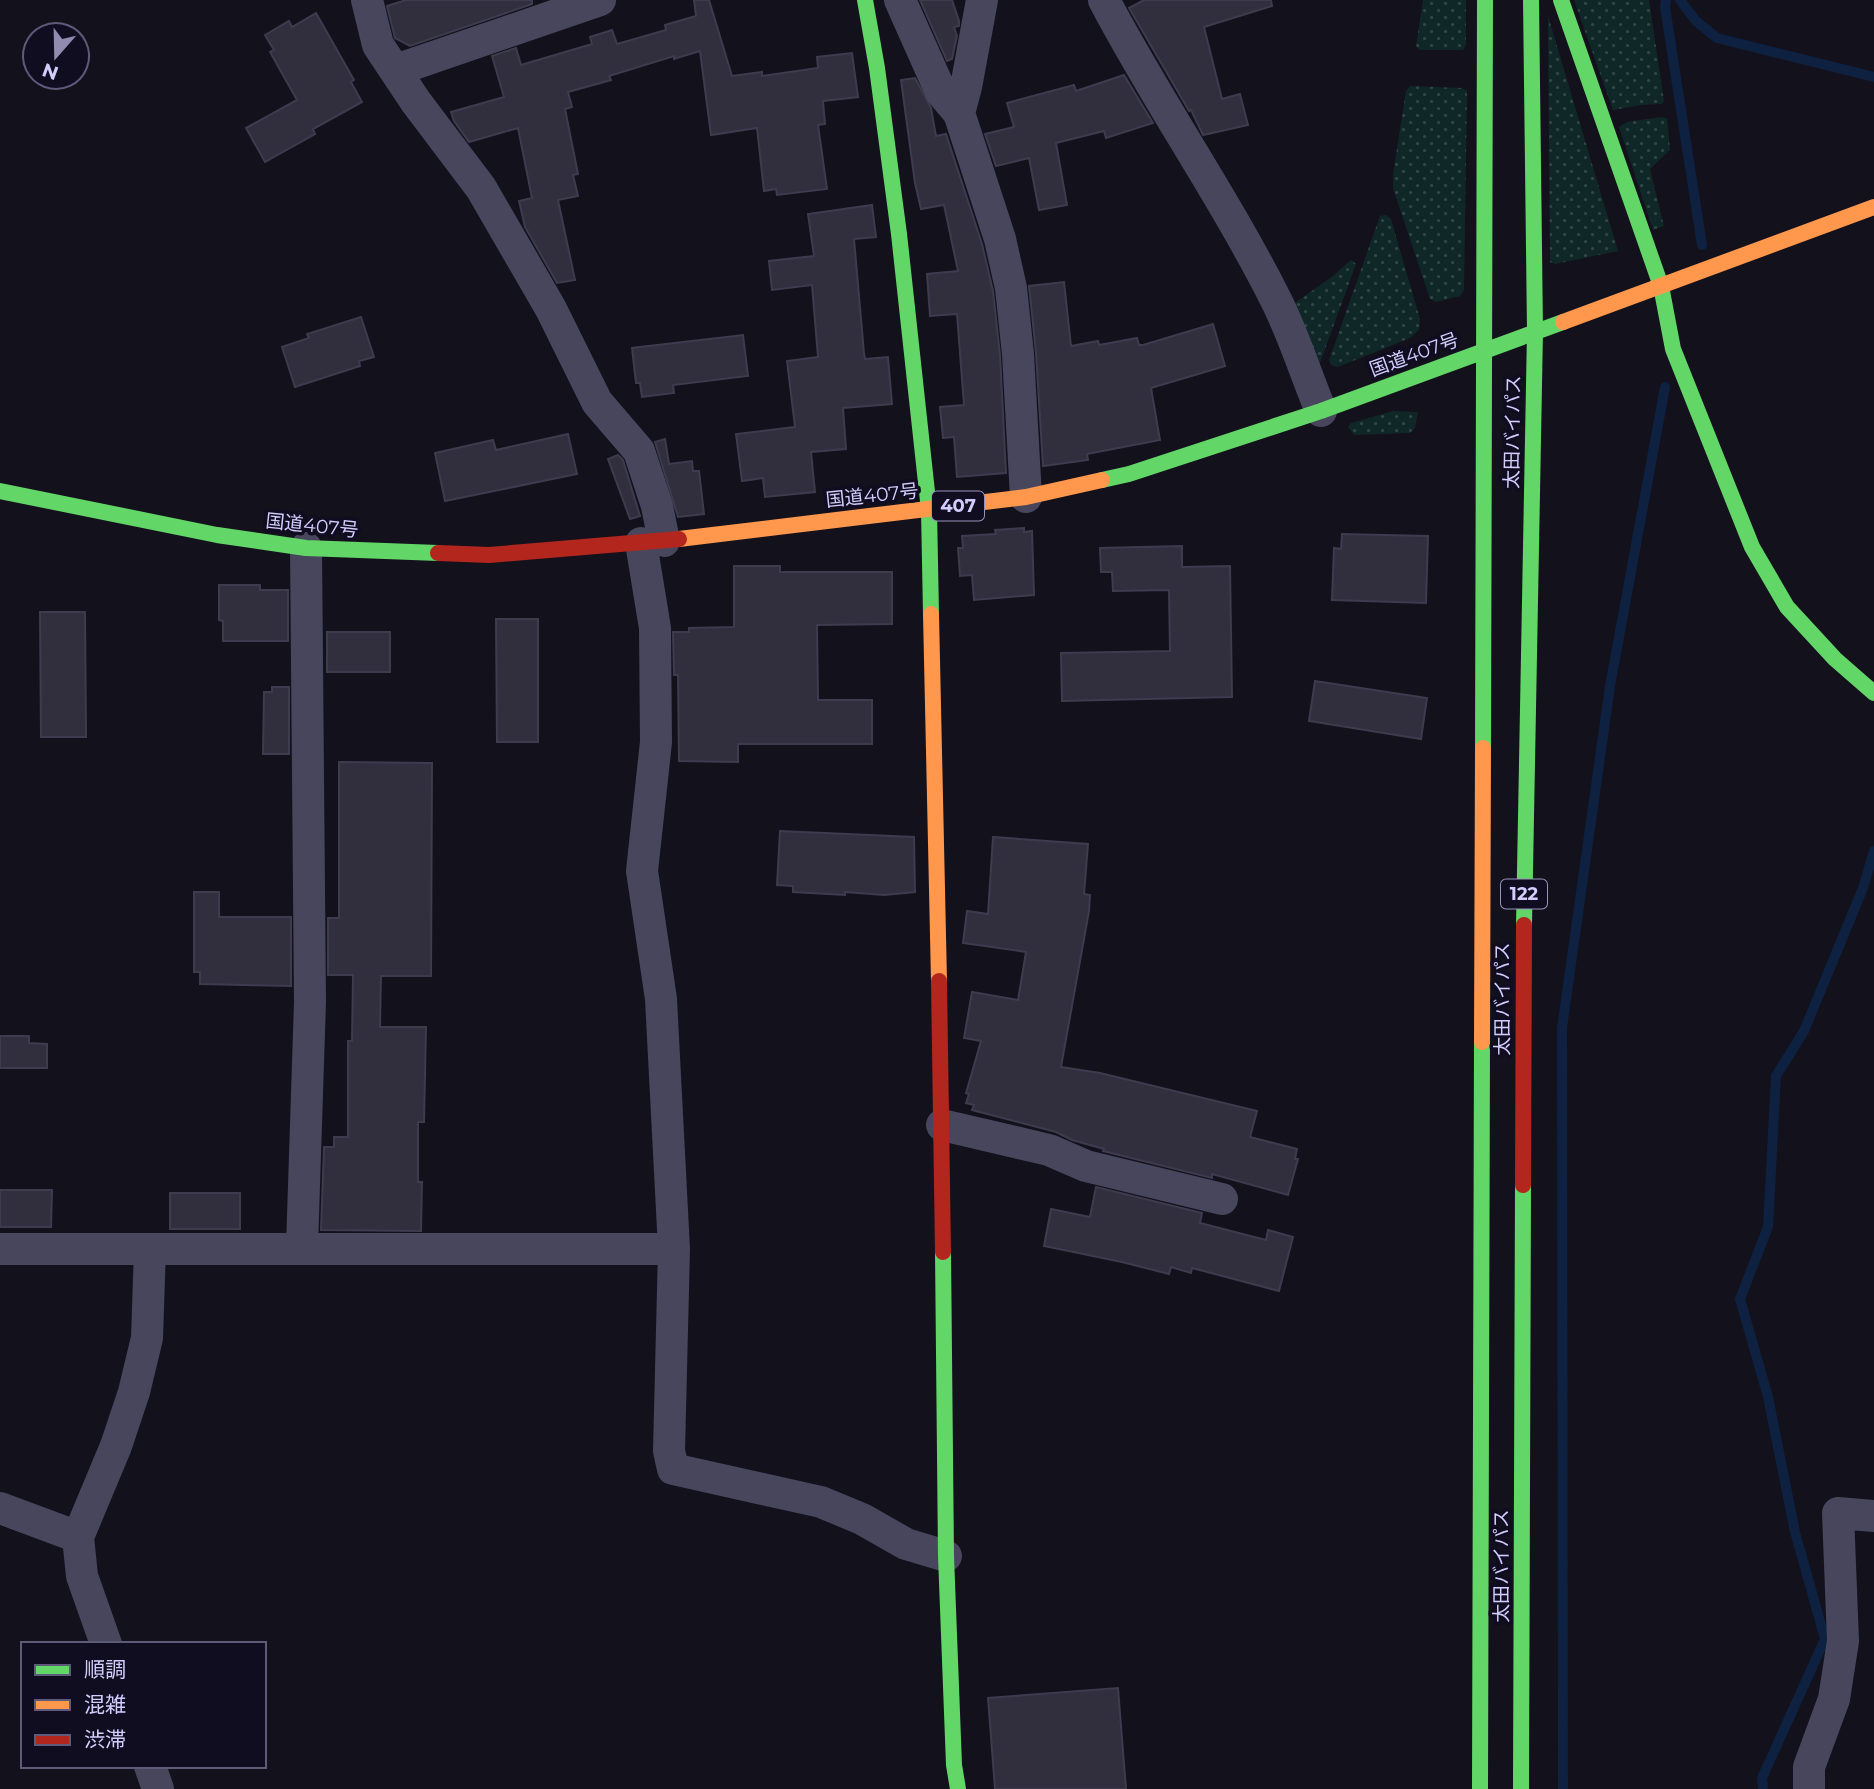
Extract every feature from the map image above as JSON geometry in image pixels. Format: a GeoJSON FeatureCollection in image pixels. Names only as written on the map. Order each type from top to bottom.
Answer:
{"type":"FeatureCollection","features":[{"type":"Feature","properties":{"kind":"main road"},"geometry":{"type":"LineString","coordinates":[[865,0],[899,234],[929,510],[942,1125],[946,1556],[954,1765],[958,1789]]}},
{"type":"Feature","properties":{"kind":"main road","name":"太田バイパス"},"geometry":{"type":"LineString","coordinates":[[1480,1789],[1485,0]]}},
{"type":"Feature","properties":{"kind":"main road","name":"太田バイパス"},"geometry":{"type":"LineString","coordinates":[[1521,1789],[1524,846],[1535,331],[1531,0]]}},
{"type":"Feature","properties":{"kind":"main road"},"geometry":{"type":"LineString","coordinates":[[1562,0],[1661,286],[1673,349],[1752,547],[1787,607],[1835,659],[1874,693]]}},
{"type":"Feature","properties":{"kind":"main road","name":"国道407号"},"geometry":{"type":"LineString","coordinates":[[0,491],[217,535],[306,548],[489,555],[652,542],[1026,496],[1129,474],[1321,411],[1874,207]]}},
{"type":"Feature","properties":{"kind":"street"},"geometry":{"type":"LineString","coordinates":[[367,0],[378,45],[415,102],[481,188],[551,309],[597,402],[639,451],[657,506],[652,542],[656,742],[642,871],[661,999],[674,1249],[669,1451],[673,1469],[821,1502],[862,1519],[906,1544],[946,1556]]}},
{"type":"Feature","properties":{"kind":"street"},"geometry":{"type":"LineString","coordinates":[[396,70],[600,0]]}},
{"type":"Feature","properties":{"kind":"street"},"geometry":{"type":"LineString","coordinates":[[900,0],[942,92],[959,113],[1000,239],[1011,288],[1018,354],[1026,496]]}},
{"type":"Feature","properties":{"kind":"street"},"geometry":{"type":"LineString","coordinates":[[959,113],[982,0]]}},
{"type":"Feature","properties":{"kind":"street"},"geometry":{"type":"LineString","coordinates":[[1104,0],[1278,303],[1321,411]]}},
{"type":"Feature","properties":{"kind":"street"},"geometry":{"type":"LineString","coordinates":[[302,1247],[310,1002],[306,548]]}},
{"type":"Feature","properties":{"kind":"street"},"geometry":{"type":"LineString","coordinates":[[942,1125],[1049,1150],[1086,1166],[1222,1199]]}},
{"type":"Feature","properties":{"kind":"street"},"geometry":{"type":"LineString","coordinates":[[0,1249],[674,1249]]}},
{"type":"Feature","properties":{"kind":"street"},"geometry":{"type":"LineString","coordinates":[[105,1642],[82,1576],[78,1536],[116,1446],[134,1392],[147,1338],[150,1249]]}},
{"type":"Feature","properties":{"kind":"street"},"geometry":{"type":"LineString","coordinates":[[0,1508],[78,1536]]}},
{"type":"Feature","properties":{"kind":"street"},"geometry":{"type":"LineString","coordinates":[[1809,1789],[1809,1766],[1834,1699],[1843,1641],[1838,1513],[1874,1516]]}},
{"type":"Feature","properties":{"kind":"street"},"geometry":{"type":"LineString","coordinates":[[151,1768],[158,1789]]}},
{"type":"Feature","properties":{"kind":"green space"},"geometry":{"type":"Polygon","coordinates":[[[1423,0],[1466,0],[1466,45],[1463,50],[1420,50],[1416,46],[1423,0]]]}},
{"type":"Feature","properties":{"kind":"green space"},"geometry":{"type":"Polygon","coordinates":[[[1574,0],[1649,0],[1664,101],[1662,104],[1613,110],[1574,0]]]}},
{"type":"Feature","properties":{"kind":"green space"},"geometry":{"type":"Polygon","coordinates":[[[1548,16],[1618,251],[1555,264],[1550,262],[1548,16]]]}},
{"type":"Feature","properties":{"kind":"green space"},"geometry":{"type":"Polygon","coordinates":[[[1410,86],[1462,88],[1467,91],[1464,290],[1460,296],[1436,302],[1430,299],[1393,188],[1406,91],[1410,86]]]}},
{"type":"Feature","properties":{"kind":"green space"},"geometry":{"type":"Polygon","coordinates":[[[1667,118],[1670,150],[1650,169],[1664,226],[1653,230],[1619,127],[1627,122],[1667,118]]]}},
{"type":"Feature","properties":{"kind":"green space"},"geometry":{"type":"Polygon","coordinates":[[[1386,215],[1391,219],[1420,319],[1419,330],[1410,338],[1338,367],[1331,365],[1329,360],[1380,216],[1386,215]]]}},
{"type":"Feature","properties":{"kind":"green space"},"geometry":{"type":"Polygon","coordinates":[[[1351,260],[1356,264],[1317,371],[1289,307],[1351,260]]]}},
{"type":"Feature","properties":{"kind":"green space"},"geometry":{"type":"Polygon","coordinates":[[[1393,411],[1418,412],[1415,428],[1410,433],[1354,435],[1348,427],[1351,423],[1393,411]]]}},
{"type":"Feature","properties":{"kind":"building"},"geometry":{"type":"Polygon","coordinates":[[[406,0],[532,0],[532,4],[410,46],[395,38],[387,6],[406,0]]]}},
{"type":"Feature","properties":{"kind":"building"},"geometry":{"type":"Polygon","coordinates":[[[694,0],[709,0],[732,76],[762,72],[762,76],[818,68],[817,57],[852,53],[858,97],[823,101],[825,124],[818,125],[827,189],[777,195],[776,189],[764,191],[757,128],[711,135],[700,51],[609,76],[611,80],[568,92],[572,107],[565,109],[578,174],[573,175],[578,196],[558,200],[575,280],[557,283],[525,227],[519,201],[532,198],[518,128],[469,142],[451,112],[504,97],[492,56],[516,48],[521,65],[592,44],[590,37],[612,30],[617,44],[666,30],[665,25],[696,16],[694,0]]]}},
{"type":"Feature","properties":{"kind":"building"},"geometry":{"type":"Polygon","coordinates":[[[920,0],[952,0],[959,26],[954,27],[957,36],[952,59],[947,61],[920,0]]]}},
{"type":"Feature","properties":{"kind":"building"},"geometry":{"type":"Polygon","coordinates":[[[1144,0],[1271,0],[1272,6],[1204,27],[1222,99],[1240,94],[1248,125],[1203,135],[1191,110],[1189,111],[1129,8],[1144,0]]]}},
{"type":"Feature","properties":{"kind":"building"},"geometry":{"type":"Polygon","coordinates":[[[316,13],[354,80],[351,82],[362,102],[313,129],[315,134],[265,162],[246,128],[297,100],[270,52],[274,50],[265,35],[289,21],[292,27],[316,13]]]}},
{"type":"Feature","properties":{"kind":"building"},"geometry":{"type":"Polygon","coordinates":[[[1124,75],[1153,123],[1106,138],[1104,131],[1056,143],[1067,205],[1039,210],[1029,158],[996,166],[985,134],[1014,127],[1007,103],[1074,85],[1076,91],[1124,75]]]}},
{"type":"Feature","properties":{"kind":"building"},"geometry":{"type":"Polygon","coordinates":[[[915,78],[931,108],[936,136],[946,134],[982,244],[993,291],[1000,355],[1006,473],[957,477],[954,437],[943,438],[940,407],[964,405],[957,314],[930,316],[927,274],[958,271],[944,205],[921,209],[915,183],[901,80],[915,78]]]}},
{"type":"Feature","properties":{"kind":"building"},"geometry":{"type":"Polygon","coordinates":[[[872,205],[876,237],[854,239],[864,353],[865,359],[888,357],[892,404],[843,408],[846,449],[811,452],[815,492],[765,497],[763,478],[742,481],[736,434],[795,427],[787,361],[818,357],[812,285],[772,290],[769,261],[814,256],[808,214],[872,205]]]}},
{"type":"Feature","properties":{"kind":"building"},"geometry":{"type":"Polygon","coordinates":[[[1064,282],[1071,346],[1098,341],[1099,345],[1137,338],[1139,345],[1143,345],[1213,324],[1225,366],[1151,388],[1160,440],[1087,454],[1088,460],[1043,466],[1029,286],[1064,282]]]}},
{"type":"Feature","properties":{"kind":"building"},"geometry":{"type":"Polygon","coordinates":[[[361,317],[374,357],[359,361],[360,366],[295,387],[282,347],[309,338],[307,334],[361,317]]]}},
{"type":"Feature","properties":{"kind":"building"},"geometry":{"type":"Polygon","coordinates":[[[743,335],[748,376],[673,385],[674,393],[642,397],[640,383],[636,383],[632,348],[743,335]]]}},
{"type":"Feature","properties":{"kind":"building"},"geometry":{"type":"Polygon","coordinates":[[[568,434],[577,474],[445,501],[435,453],[493,440],[496,450],[568,434]]]}},
{"type":"Feature","properties":{"kind":"building"},"geometry":{"type":"Polygon","coordinates":[[[665,439],[669,464],[692,461],[693,471],[699,471],[704,514],[678,517],[655,442],[665,439]]]}},
{"type":"Feature","properties":{"kind":"building"},"geometry":{"type":"Polygon","coordinates":[[[618,455],[623,460],[640,516],[630,519],[608,459],[618,455]]]}},
{"type":"Feature","properties":{"kind":"building"},"geometry":{"type":"Polygon","coordinates":[[[1024,528],[1024,532],[1032,531],[1034,595],[974,600],[972,575],[960,576],[958,548],[963,548],[962,536],[996,534],[995,530],[1024,528]]]}},
{"type":"Feature","properties":{"kind":"building"},"geometry":{"type":"Polygon","coordinates":[[[1342,534],[1428,536],[1426,603],[1332,600],[1334,548],[1341,549],[1342,534]]]}},
{"type":"Feature","properties":{"kind":"building"},"geometry":{"type":"Polygon","coordinates":[[[1182,546],[1182,567],[1230,566],[1232,697],[1062,701],[1061,653],[1170,651],[1169,590],[1113,591],[1112,572],[1101,572],[1100,548],[1182,546]]]}},
{"type":"Feature","properties":{"kind":"building"},"geometry":{"type":"Polygon","coordinates":[[[734,566],[780,566],[780,572],[892,572],[892,624],[817,625],[818,700],[872,700],[872,744],[738,744],[738,762],[679,761],[678,675],[674,675],[673,632],[689,632],[689,628],[734,627],[734,566]]]}},
{"type":"Feature","properties":{"kind":"building"},"geometry":{"type":"Polygon","coordinates":[[[219,585],[260,585],[260,590],[288,590],[288,641],[223,641],[223,621],[219,620],[219,585]]]}},
{"type":"Feature","properties":{"kind":"building"},"geometry":{"type":"Polygon","coordinates":[[[40,612],[85,612],[86,737],[41,737],[40,612]]]}},
{"type":"Feature","properties":{"kind":"building"},"geometry":{"type":"Polygon","coordinates":[[[496,619],[538,619],[538,742],[497,742],[496,619]]]}},
{"type":"Feature","properties":{"kind":"building"},"geometry":{"type":"Polygon","coordinates":[[[327,632],[390,632],[390,672],[327,672],[327,632]]]}},
{"type":"Feature","properties":{"kind":"building"},"geometry":{"type":"Polygon","coordinates":[[[1315,681],[1427,698],[1421,739],[1309,721],[1315,681]]]}},
{"type":"Feature","properties":{"kind":"building"},"geometry":{"type":"Polygon","coordinates":[[[272,687],[289,687],[289,754],[263,754],[264,692],[272,692],[272,687]]]}},
{"type":"Feature","properties":{"kind":"building"},"geometry":{"type":"Polygon","coordinates":[[[339,762],[432,763],[431,976],[381,976],[380,1027],[426,1027],[424,1122],[418,1122],[418,1182],[422,1182],[421,1231],[321,1230],[324,1147],[334,1147],[334,1137],[348,1137],[348,1041],[352,1041],[353,975],[328,975],[328,918],[339,918],[339,762]]]}},
{"type":"Feature","properties":{"kind":"building"},"geometry":{"type":"Polygon","coordinates":[[[780,831],[914,837],[915,892],[884,895],[845,892],[845,895],[793,892],[793,886],[777,885],[780,831]]]}},
{"type":"Feature","properties":{"kind":"building"},"geometry":{"type":"Polygon","coordinates":[[[993,837],[1088,844],[1084,894],[1090,895],[1089,911],[1061,1067],[1100,1073],[1257,1111],[1250,1137],[1297,1149],[1295,1159],[1298,1159],[1288,1195],[1212,1174],[1212,1178],[1103,1151],[1104,1149],[1072,1140],[1056,1132],[972,1110],[974,1105],[966,1103],[969,1094],[966,1093],[981,1041],[964,1038],[972,992],[1018,1000],[1026,952],[963,943],[967,911],[988,914],[993,837]]]}},
{"type":"Feature","properties":{"kind":"building"},"geometry":{"type":"Polygon","coordinates":[[[194,892],[219,892],[219,917],[291,917],[291,986],[200,984],[200,972],[194,972],[194,892]]]}},
{"type":"Feature","properties":{"kind":"building"},"geometry":{"type":"Polygon","coordinates":[[[0,1036],[29,1036],[29,1043],[47,1044],[47,1068],[0,1068],[0,1036]]]}},
{"type":"Feature","properties":{"kind":"building"},"geometry":{"type":"Polygon","coordinates":[[[1096,1187],[1202,1213],[1200,1223],[1266,1240],[1268,1230],[1293,1237],[1279,1291],[1192,1268],[1191,1273],[1171,1267],[1169,1274],[1044,1246],[1051,1209],[1090,1217],[1096,1187]]]}},
{"type":"Feature","properties":{"kind":"building"},"geometry":{"type":"Polygon","coordinates":[[[0,1190],[52,1190],[51,1227],[0,1227],[0,1190]]]}},
{"type":"Feature","properties":{"kind":"building"},"geometry":{"type":"Polygon","coordinates":[[[170,1193],[240,1193],[240,1229],[170,1229],[170,1193]]]}},
{"type":"Feature","properties":{"kind":"building"},"geometry":{"type":"Polygon","coordinates":[[[1118,1688],[1126,1789],[995,1789],[988,1698],[1118,1688]]]}},
{"type":"Feature","properties":{"kind":"waterway"},"geometry":{"type":"LineString","coordinates":[[1666,0],[1702,245]]}},
{"type":"Feature","properties":{"kind":"waterway"},"geometry":{"type":"LineString","coordinates":[[1680,0],[1696,21],[1717,38],[1874,77]]}},
{"type":"Feature","properties":{"kind":"waterway"},"geometry":{"type":"LineString","coordinates":[[1563,1789],[1562,1028],[1610,686],[1665,387]]}},
{"type":"Feature","properties":{"kind":"waterway"},"geometry":{"type":"LineString","coordinates":[[1763,1789],[1762,1778],[1825,1639],[1795,1532],[1768,1397],[1740,1299],[1768,1227],[1776,1076],[1804,1031],[1863,888],[1874,851]]}},
{"type":"Feature","properties":{"kind":"traffic: fast"},"geometry":{"type":"LineString","coordinates":[[865,0],[899,234],[929,510],[931,614]]}},
{"type":"Feature","properties":{"kind":"traffic: fast"},"geometry":{"type":"LineString","coordinates":[[1483,748],[1485,0]]}},
{"type":"Feature","properties":{"kind":"traffic: fast"},"geometry":{"type":"LineString","coordinates":[[1524,925],[1535,331],[1531,0]]}},
{"type":"Feature","properties":{"kind":"traffic: fast"},"geometry":{"type":"LineString","coordinates":[[1561,0],[1661,286],[1673,349],[1752,547],[1787,607],[1835,659],[1874,693]]}},
{"type":"Feature","properties":{"kind":"traffic: fast"},"geometry":{"type":"LineString","coordinates":[[1102,480],[1129,474],[1321,411],[1563,322]]}},
{"type":"Feature","properties":{"kind":"traffic: fast"},"geometry":{"type":"LineString","coordinates":[[0,491],[217,535],[306,548],[438,553]]}},
{"type":"Feature","properties":{"kind":"traffic: fast"},"geometry":{"type":"LineString","coordinates":[[1480,1789],[1482,1042]]}},
{"type":"Feature","properties":{"kind":"traffic: fast"},"geometry":{"type":"LineString","coordinates":[[1521,1789],[1523,1185]]}},
{"type":"Feature","properties":{"kind":"traffic: fast"},"geometry":{"type":"LineString","coordinates":[[943,1252],[946,1556],[954,1765],[958,1789]]}},
{"type":"Feature","properties":{"kind":"traffic: slow"},"geometry":{"type":"LineString","coordinates":[[1563,322],[1874,207]]}},
{"type":"Feature","properties":{"kind":"traffic: slow"},"geometry":{"type":"LineString","coordinates":[[679,539],[1026,497],[1102,480]]}},
{"type":"Feature","properties":{"kind":"traffic: slow"},"geometry":{"type":"LineString","coordinates":[[931,614],[939,981]]}},
{"type":"Feature","properties":{"kind":"traffic: slow"},"geometry":{"type":"LineString","coordinates":[[1482,1042],[1483,748]]}},
{"type":"Feature","properties":{"kind":"traffic: jam"},"geometry":{"type":"LineString","coordinates":[[438,553],[489,555],[679,539]]}},
{"type":"Feature","properties":{"kind":"traffic: jam"},"geometry":{"type":"LineString","coordinates":[[1523,1185],[1524,925]]}},
{"type":"Feature","properties":{"kind":"traffic: jam"},"geometry":{"type":"LineString","coordinates":[[939,981],[943,1252]]}}]}
